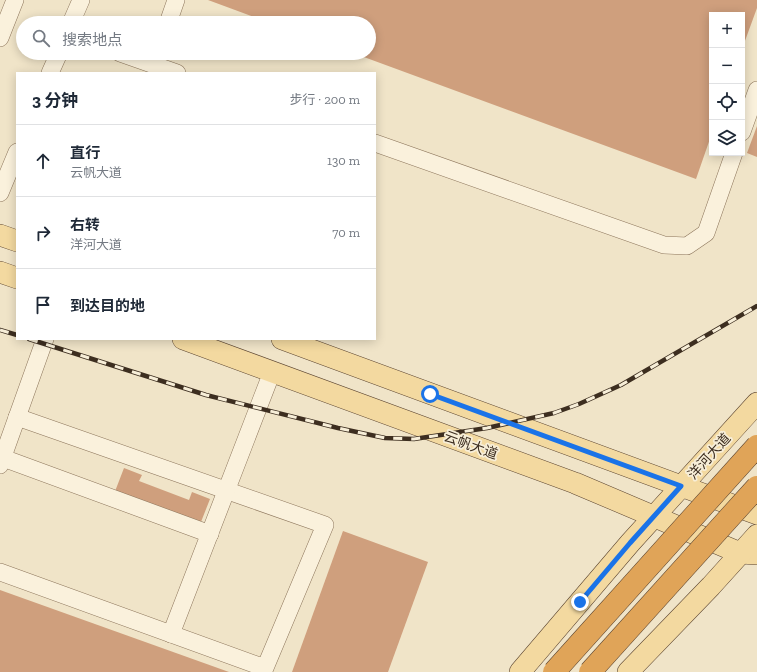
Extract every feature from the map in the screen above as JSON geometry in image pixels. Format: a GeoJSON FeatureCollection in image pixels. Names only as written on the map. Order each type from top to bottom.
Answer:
{"type":"FeatureCollection","features":[{"type":"Feature","properties":{"kind":"highway","name":"洋河大道"},"geometry":{"type":"LineString","coordinates":[[554,672],[757,446]]}},
{"type":"Feature","properties":{"kind":"highway"},"geometry":{"type":"LineString","coordinates":[[590,672],[757,487]]}},
{"type":"Feature","properties":{"kind":"main road"},"geometry":{"type":"LineString","coordinates":[[0,235],[16,241]]}},
{"type":"Feature","properties":{"kind":"main road"},"geometry":{"type":"LineString","coordinates":[[0,272],[16,278]]}},
{"type":"Feature","properties":{"kind":"main road","name":"云帆大道"},"geometry":{"type":"LineString","coordinates":[[186,340],[575,483],[654,517],[749,554]]}},
{"type":"Feature","properties":{"kind":"main road"},"geometry":{"type":"LineString","coordinates":[[285,340],[757,514]]}},
{"type":"Feature","properties":{"kind":"main road","name":"洋河大道"},"geometry":{"type":"LineString","coordinates":[[520,672],[681,486],[757,403]]}},
{"type":"Feature","properties":{"kind":"main road"},"geometry":{"type":"LineString","coordinates":[[628,672],[711,586],[749,554],[757,535]]}},
{"type":"Feature","properties":{"kind":"street"},"geometry":{"type":"LineString","coordinates":[[0,38],[15,0]]}},
{"type":"Feature","properties":{"kind":"street"},"geometry":{"type":"LineString","coordinates":[[74,16],[81,0]]}},
{"type":"Feature","properties":{"kind":"street"},"geometry":{"type":"LineString","coordinates":[[170,16],[176,0]]}},
{"type":"Feature","properties":{"kind":"street"},"geometry":{"type":"LineString","coordinates":[[50,72],[56,60]]}},
{"type":"Feature","properties":{"kind":"street"},"geometry":{"type":"LineString","coordinates":[[157,60],[175,72]]}},
{"type":"Feature","properties":{"kind":"street"},"geometry":{"type":"LineString","coordinates":[[745,124],[757,90]]}},
{"type":"Feature","properties":{"kind":"street"},"geometry":{"type":"LineString","coordinates":[[376,143],[664,245],[687,246],[706,233],[733,156]]}},
{"type":"Feature","properties":{"kind":"street"},"geometry":{"type":"LineString","coordinates":[[0,193],[16,154]]}},
{"type":"Feature","properties":{"kind":"street"},"geometry":{"type":"LineString","coordinates":[[45,340],[1,461],[210,534]]}},
{"type":"Feature","properties":{"kind":"street"},"geometry":{"type":"LineString","coordinates":[[171,634],[272,372]]}},
{"type":"Feature","properties":{"kind":"street"},"geometry":{"type":"LineString","coordinates":[[0,572],[265,668],[325,525],[17,417]]}},
{"type":"Feature","properties":{"kind":"building"},"geometry":{"type":"Polygon","coordinates":[[[208,0],[757,0],[757,8],[745,41],[745,12],[709,12],[709,142],[696,179],[372,60],[376,60],[376,16],[251,16],[208,0]]]}},
{"type":"Feature","properties":{"kind":"building"},"geometry":{"type":"Polygon","coordinates":[[[757,126],[757,157],[747,153],[757,126]]]}},
{"type":"Feature","properties":{"kind":"building"},"geometry":{"type":"Polygon","coordinates":[[[124,468],[142,475],[139,481],[189,500],[192,492],[210,499],[199,527],[114,494],[124,468]]]}},
{"type":"Feature","properties":{"kind":"building"},"geometry":{"type":"Polygon","coordinates":[[[343,531],[428,562],[388,672],[292,672],[343,531]]]}},
{"type":"Feature","properties":{"kind":"building"},"geometry":{"type":"Polygon","coordinates":[[[0,590],[229,672],[0,672],[0,590]]]}},
{"type":"Feature","properties":{"kind":"railway"},"geometry":{"type":"LineString","coordinates":[[32,340],[206,395],[338,428],[385,438],[414,439],[487,428],[554,413],[579,404],[621,385],[757,306]]}},
{"type":"Feature","properties":{"kind":"railway"},"geometry":{"type":"LineString","coordinates":[[0,330],[16,335]]}},
{"type":"Feature","properties":{"kind":"route"},"geometry":{"type":"LineString","coordinates":[[430,394],[681,486],[580,602]]}}]}
